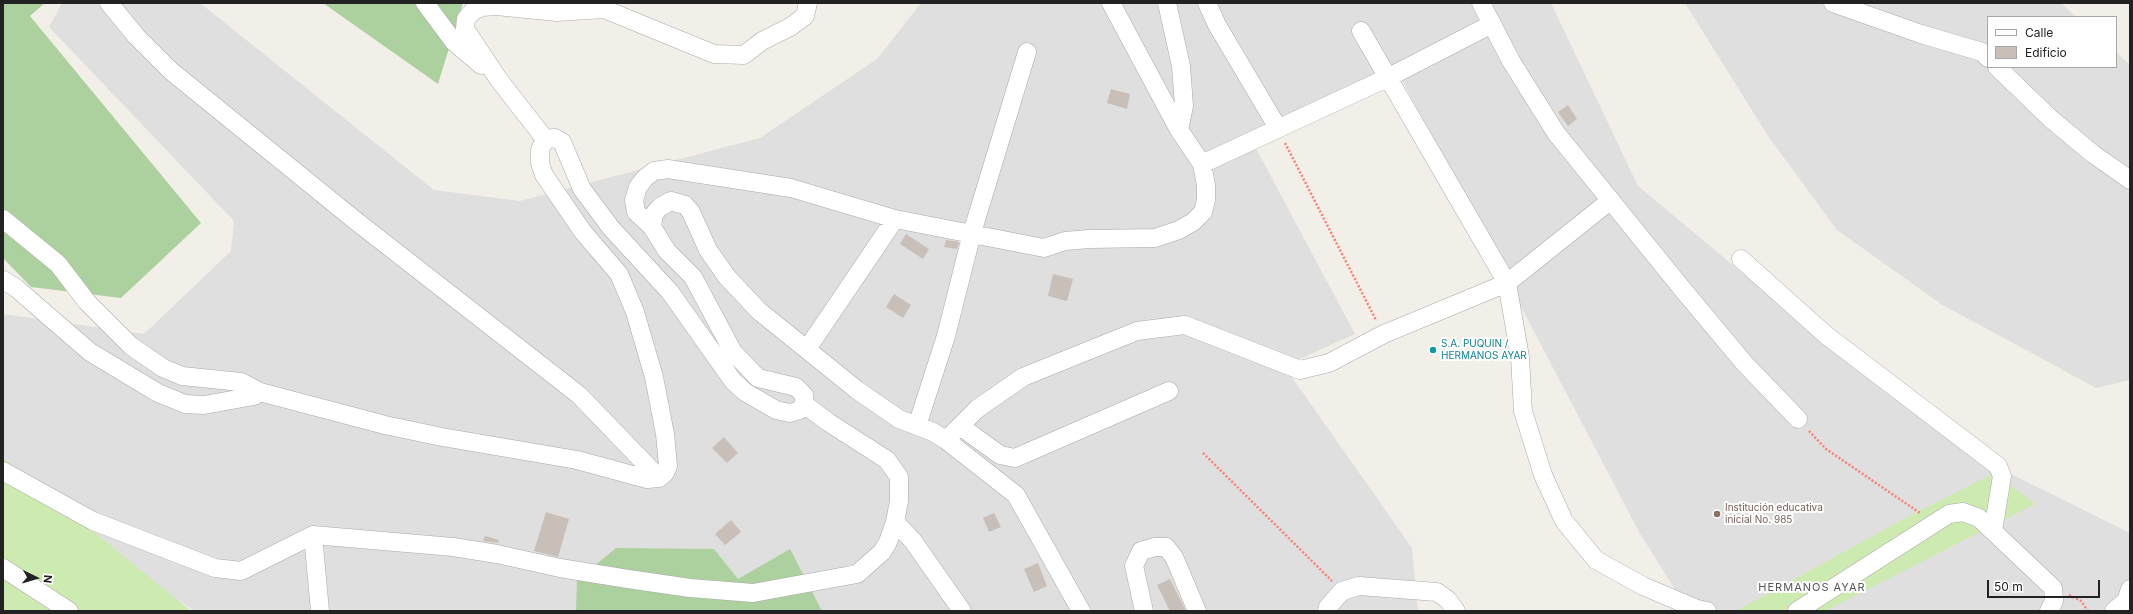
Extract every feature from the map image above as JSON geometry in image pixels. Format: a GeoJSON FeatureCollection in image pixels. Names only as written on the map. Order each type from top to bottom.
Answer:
{"type":"FeatureCollection","features":[{"type":"Feature","properties":{"kind":"street"},"geometry":{"type":"LineString","coordinates":[[108,3],[136,36],[171,71],[356,221],[579,395],[659,478]]}},
{"type":"Feature","properties":{"kind":"street"},"geometry":{"type":"LineString","coordinates":[[425,3],[454,42],[499,80]]}},
{"type":"Feature","properties":{"kind":"street"},"geometry":{"type":"LineString","coordinates":[[545,139],[499,80],[466,29],[466,19],[472,11],[482,7],[557,12],[604,9],[714,54],[744,55],[762,41],[790,27],[805,16],[808,3]]}},
{"type":"Feature","properties":{"kind":"street"},"geometry":{"type":"LineString","coordinates":[[545,139],[555,138],[562,142],[582,189],[611,228],[670,292],[733,380],[745,392],[776,410],[790,413],[800,410],[804,404],[804,395],[796,387],[758,378],[733,352],[693,277],[667,251],[652,227],[636,212],[634,200],[638,187],[645,178],[654,171],[668,169],[791,188],[895,219],[1044,248],[1065,241],[1155,238],[1193,222],[1203,212],[1206,200],[1206,185],[1202,164],[1178,130],[1111,3]]}},
{"type":"Feature","properties":{"kind":"street"},"geometry":{"type":"LineString","coordinates":[[1167,3],[1182,74],[1184,106],[1178,130]]}},
{"type":"Feature","properties":{"kind":"street"},"geometry":{"type":"LineString","coordinates":[[1207,3],[1217,25],[1278,128]]}},
{"type":"Feature","properties":{"kind":"street"},"geometry":{"type":"LineString","coordinates":[[1481,3],[1511,61],[1556,133],[1745,364],[1798,418]]}},
{"type":"Feature","properties":{"kind":"street"},"geometry":{"type":"LineString","coordinates":[[1833,3],[1921,34],[1982,52],[1987,57]]}},
{"type":"Feature","properties":{"kind":"street"},"geometry":{"type":"LineString","coordinates":[[1202,164],[1389,77],[1492,24]]}},
{"type":"Feature","properties":{"kind":"street"},"geometry":{"type":"LineString","coordinates":[[1360,31],[1389,77],[1507,283],[1520,357],[1523,412],[1543,474],[1564,521],[1596,560],[1644,586],[1697,609],[1707,611]]}},
{"type":"Feature","properties":{"kind":"street"},"geometry":{"type":"LineString","coordinates":[[918,426],[946,336],[972,233],[1027,52]]}},
{"type":"Feature","properties":{"kind":"street"},"geometry":{"type":"LineString","coordinates":[[1998,68],[2051,119],[2093,154],[2130,180]]}},
{"type":"Feature","properties":{"kind":"street"},"geometry":{"type":"LineString","coordinates":[[3,219],[58,264],[87,302],[131,346],[163,368],[182,376],[241,382],[260,392],[406,429],[577,460],[647,479],[659,478],[665,473],[668,466],[666,434],[654,377],[635,312],[619,274],[583,232],[544,176],[540,163],[540,150],[545,139]]}},
{"type":"Feature","properties":{"kind":"street"},"geometry":{"type":"LineString","coordinates":[[946,440],[977,409],[1023,377],[1137,331],[1185,325],[1300,370],[1329,363],[1384,334],[1507,283],[1611,200]]}},
{"type":"Feature","properties":{"kind":"street"},"geometry":{"type":"LineString","coordinates":[[652,227],[654,214],[660,208],[671,201],[685,205],[691,212],[708,250],[727,277],[758,311],[858,390],[899,419],[918,426],[946,440],[1016,495],[1080,611]]}},
{"type":"Feature","properties":{"kind":"street"},"geometry":{"type":"LineString","coordinates":[[807,349],[895,219]]}},
{"type":"Feature","properties":{"kind":"street"},"geometry":{"type":"LineString","coordinates":[[1741,259],[1826,335],[1998,466],[2002,476],[1993,531]]}},
{"type":"Feature","properties":{"kind":"street"},"geometry":{"type":"LineString","coordinates":[[3,280],[16,288],[90,352],[158,393],[185,404],[204,405],[254,396],[260,392]]}},
{"type":"Feature","properties":{"kind":"street"},"geometry":{"type":"LineString","coordinates":[[960,426],[1000,455],[1015,458],[1169,391]]}},
{"type":"Feature","properties":{"kind":"street"},"geometry":{"type":"LineString","coordinates":[[3,471],[93,521],[215,568],[242,571],[313,535],[453,547],[613,576],[690,588],[753,593],[857,574],[882,552],[888,542],[895,522],[899,477],[886,460],[804,404]]}},
{"type":"Feature","properties":{"kind":"street"},"geometry":{"type":"LineString","coordinates":[[1797,611],[1895,547],[1949,514],[1963,512],[1979,518],[2052,588],[2052,606]]}},
{"type":"Feature","properties":{"kind":"street"},"geometry":{"type":"LineString","coordinates":[[895,522],[914,541],[962,611]]}},
{"type":"Feature","properties":{"kind":"street"},"geometry":{"type":"LineString","coordinates":[[313,535],[320,611]]}},
{"type":"Feature","properties":{"kind":"street"},"geometry":{"type":"LineString","coordinates":[[1144,611],[1134,566],[1141,551],[1155,547],[1166,547],[1174,557],[1197,611]]}},
{"type":"Feature","properties":{"kind":"street"},"geometry":{"type":"LineString","coordinates":[[3,568],[69,611]]}},
{"type":"Feature","properties":{"kind":"street"},"geometry":{"type":"LineString","coordinates":[[1327,611],[1328,607],[1342,591],[1359,586],[1437,592],[1448,600],[1456,611]]}},
{"type":"Feature","properties":{"kind":"street"},"geometry":{"type":"LineString","coordinates":[[2114,611],[2126,601],[2130,589]]}},
{"type":"Feature","properties":{"kind":"path"},"geometry":{"type":"LineString","coordinates":[[1278,128],[1384,334]]}},
{"type":"Feature","properties":{"kind":"path"},"geometry":{"type":"LineString","coordinates":[[1798,418],[1826,449],[1936,523]]}},
{"type":"Feature","properties":{"kind":"path"},"geometry":{"type":"LineString","coordinates":[[1203,453],[1342,591]]}},
{"type":"Feature","properties":{"kind":"shaded area"},"geometry":{"type":"Polygon","coordinates":[[[62,3],[200,3],[434,190],[520,201],[760,138],[877,59],[921,3],[1551,3],[1638,186],[1860,371],[2003,470],[2130,533],[2130,611],[1670,611],[1685,606],[1638,530],[1396,68],[1250,137],[1355,334],[1284,366],[1412,548],[1418,611],[195,611],[3,492],[3,314],[144,334],[231,251],[234,221],[49,27],[62,3]]]}},
{"type":"Feature","properties":{"kind":"shaded area"},"geometry":{"type":"Polygon","coordinates":[[[1685,3],[2061,3],[2075,16],[1987,16],[1987,68],[2117,68],[2117,53],[2130,65],[2130,380],[2096,388],[1941,304],[1837,230],[1768,136],[1685,3]]]}},
{"type":"Feature","properties":{"kind":"green space"},"geometry":{"type":"Polygon","coordinates":[[[3,3],[45,3],[30,16],[201,223],[121,298],[31,287],[3,258],[3,3]]]}},
{"type":"Feature","properties":{"kind":"green space"},"geometry":{"type":"Polygon","coordinates":[[[323,3],[463,3],[438,84],[323,3]]]}},
{"type":"Feature","properties":{"kind":"green space"},"geometry":{"type":"Polygon","coordinates":[[[3,458],[191,611],[3,611],[3,458]]]}},
{"type":"Feature","properties":{"kind":"green space"},"geometry":{"type":"Polygon","coordinates":[[[1994,473],[2035,504],[1825,611],[1736,611],[1902,520],[1994,473]]]}},
{"type":"Feature","properties":{"kind":"green space"},"geometry":{"type":"Polygon","coordinates":[[[616,548],[714,549],[738,579],[790,549],[822,611],[576,611],[577,580],[616,548]]]}},
{"type":"Feature","properties":{"kind":"building"},"geometry":{"type":"Polygon","coordinates":[[[1111,89],[1130,94],[1127,109],[1107,103],[1111,89]]]}},
{"type":"Feature","properties":{"kind":"building"},"geometry":{"type":"Polygon","coordinates":[[[1568,105],[1577,119],[1568,126],[1558,112],[1568,105]]]}},
{"type":"Feature","properties":{"kind":"building"},"geometry":{"type":"Polygon","coordinates":[[[906,234],[929,249],[923,259],[900,244],[906,234]]]}},
{"type":"Feature","properties":{"kind":"building"},"geometry":{"type":"Polygon","coordinates":[[[946,240],[959,242],[957,249],[944,247],[946,240]]]}},
{"type":"Feature","properties":{"kind":"building"},"geometry":{"type":"Polygon","coordinates":[[[1053,274],[1073,279],[1067,301],[1048,296],[1053,274]]]}},
{"type":"Feature","properties":{"kind":"building"},"geometry":{"type":"Polygon","coordinates":[[[894,294],[911,305],[903,318],[886,307],[894,294]]]}},
{"type":"Feature","properties":{"kind":"building"},"geometry":{"type":"Polygon","coordinates":[[[724,437],[738,453],[727,463],[712,448],[724,437]]]}},
{"type":"Feature","properties":{"kind":"building"},"geometry":{"type":"Polygon","coordinates":[[[546,512],[569,519],[558,557],[534,551],[546,512]]]}},
{"type":"Feature","properties":{"kind":"building"},"geometry":{"type":"Polygon","coordinates":[[[994,513],[1001,527],[989,532],[983,518],[994,513]]]}},
{"type":"Feature","properties":{"kind":"building"},"geometry":{"type":"Polygon","coordinates":[[[731,520],[741,532],[725,545],[715,534],[731,520]]]}},
{"type":"Feature","properties":{"kind":"building"},"geometry":{"type":"Polygon","coordinates":[[[485,536],[499,540],[498,543],[483,541],[485,536]]]}},
{"type":"Feature","properties":{"kind":"building"},"geometry":{"type":"Polygon","coordinates":[[[1038,563],[1047,586],[1034,592],[1024,569],[1038,563]]]}},
{"type":"Feature","properties":{"kind":"building"},"geometry":{"type":"Polygon","coordinates":[[[1170,579],[1186,611],[1170,611],[1157,585],[1170,579]]]}},
{"type":"Feature","properties":{"kind":"place","name":"S.A. PUQUIN / HERMANOS AYAR"},"geometry":{"type":"Point","coordinates":[1433,350]}},
{"type":"Feature","properties":{"kind":"place","name":"Institución educativa inicial No. 985"},"geometry":{"type":"Point","coordinates":[1717,514]}},
{"type":"Feature","properties":{"kind":"district","name":"HERMANOS AYAR"},"geometry":{"type":"Point","coordinates":[1812,588]}}]}
